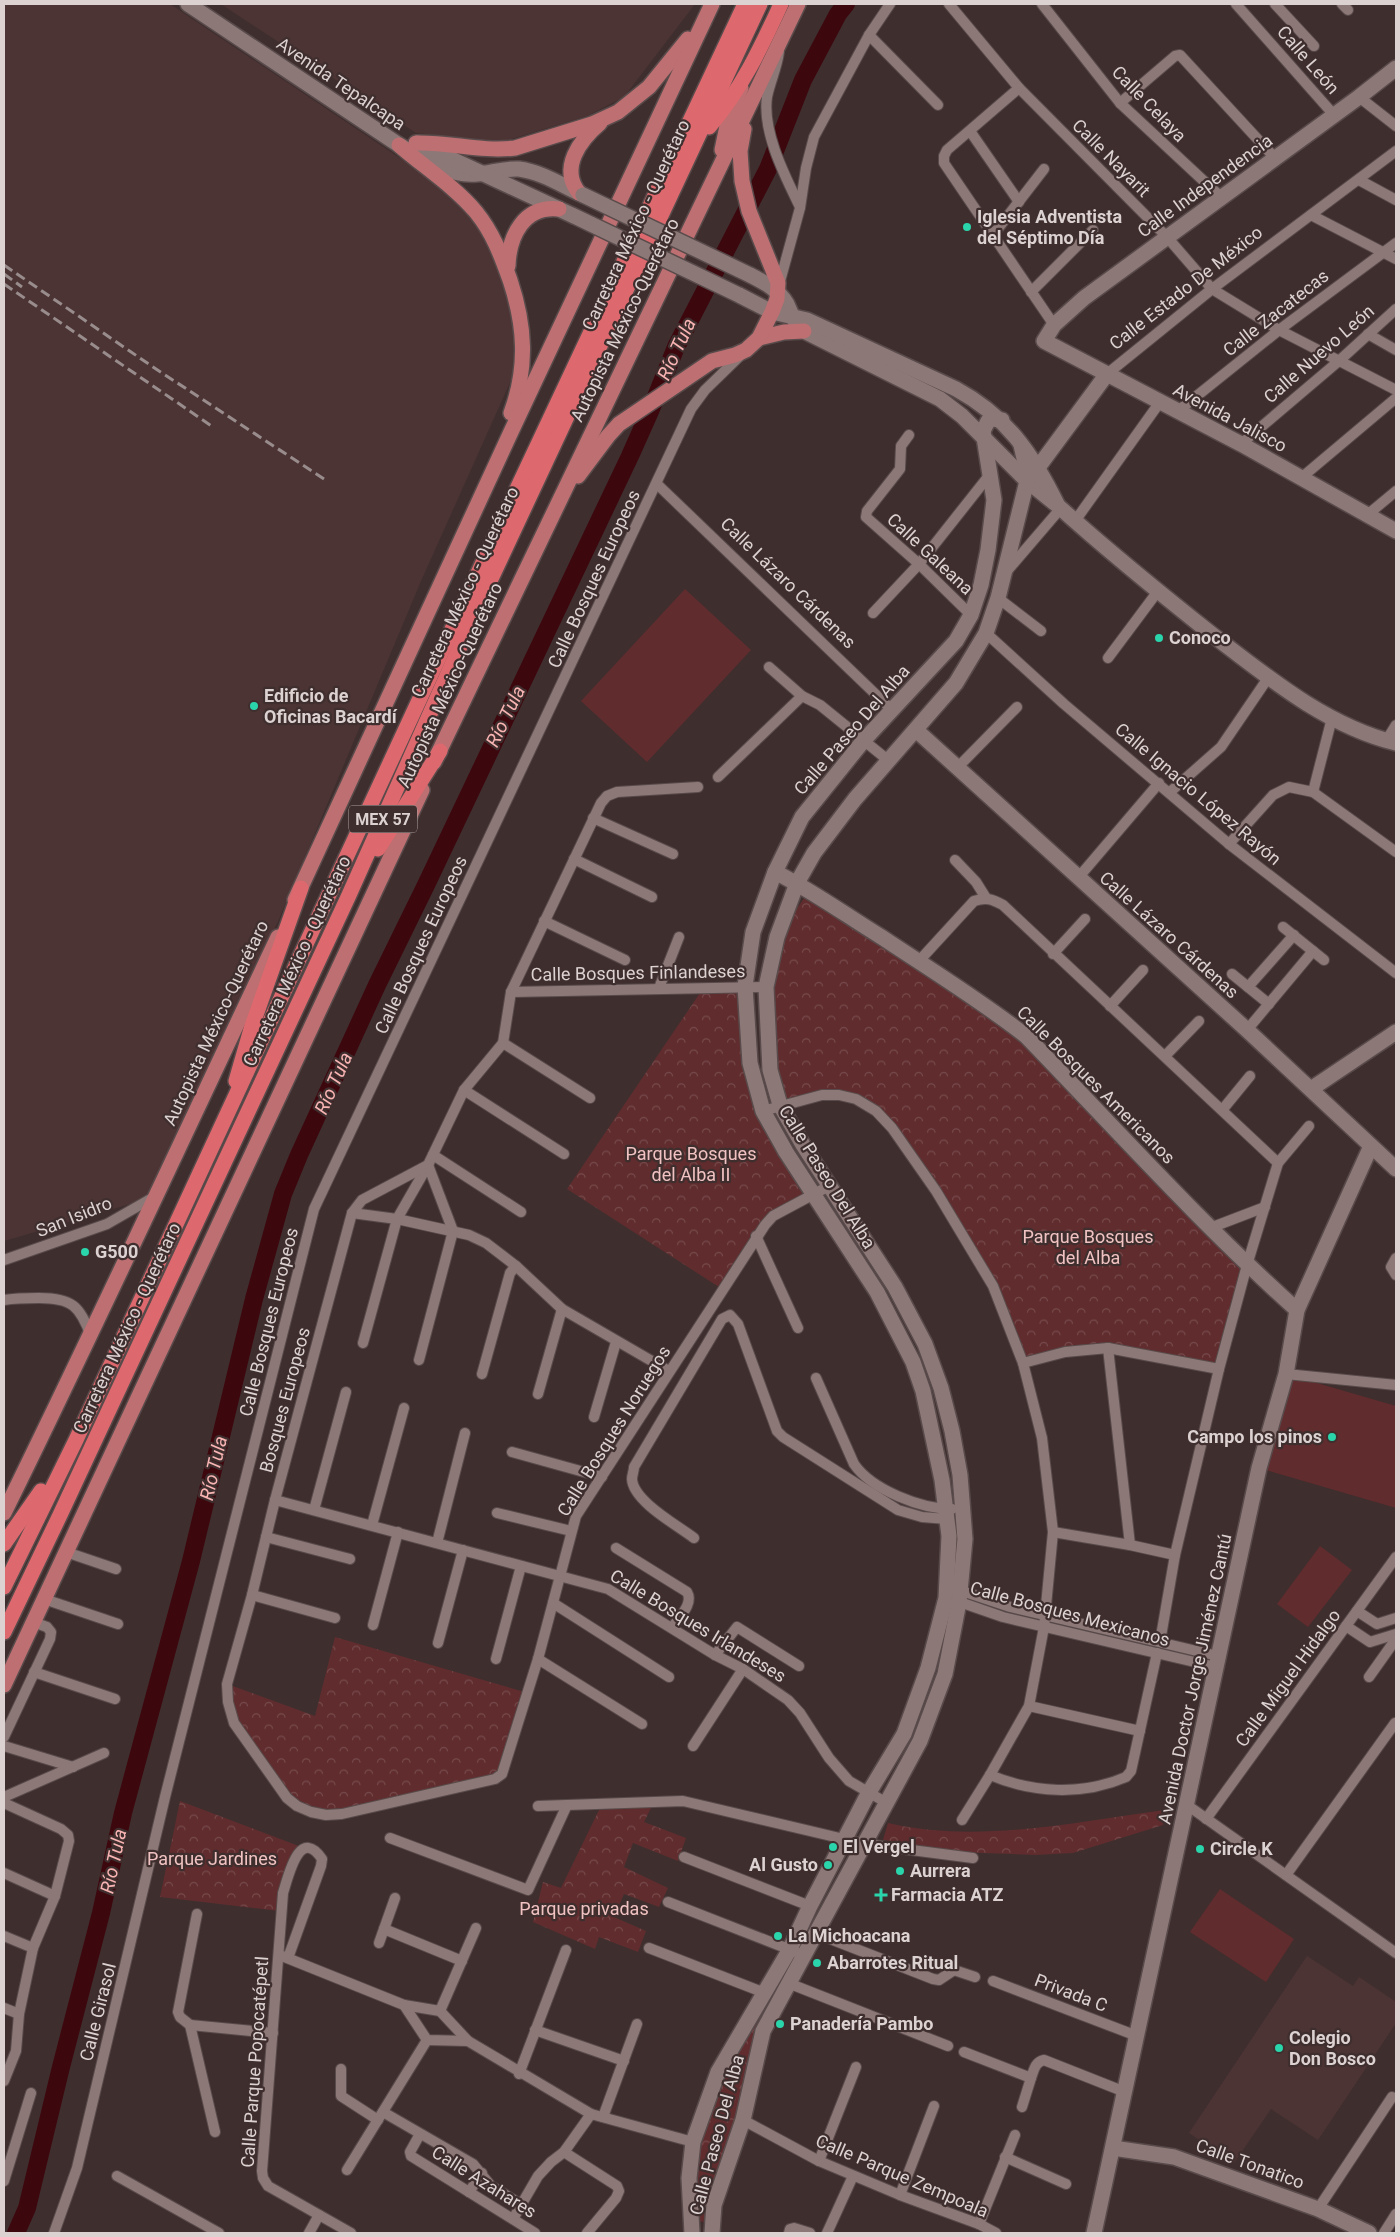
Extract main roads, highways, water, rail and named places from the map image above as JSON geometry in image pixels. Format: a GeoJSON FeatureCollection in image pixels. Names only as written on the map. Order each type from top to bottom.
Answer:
{"type":"FeatureCollection","features":[{"type":"Feature","properties":{"kind":"highway","name":"Carretera México - Querétaro"},"geometry":{"type":"LineString","coordinates":[[4,1587],[76,1440],[229,1114],[526,469],[745,4]]}},
{"type":"Feature","properties":{"kind":"highway","name":"Carretera México - Querétaro"},"geometry":{"type":"LineString","coordinates":[[4,1632],[349,895],[474,613],[760,4]]}},
{"type":"Feature","properties":{"kind":"highway"},"geometry":{"type":"LineString","coordinates":[[697,139],[730,100],[747,73],[781,4]]}},
{"type":"Feature","properties":{"kind":"highway"},"geometry":{"type":"LineString","coordinates":[[349,895],[440,751]]}},
{"type":"Feature","properties":{"kind":"highway"},"geometry":{"type":"LineString","coordinates":[[229,1114],[249,1036],[301,888]]}},
{"type":"Feature","properties":{"kind":"highway"},"geometry":{"type":"LineString","coordinates":[[4,1544],[76,1440]]}},
{"type":"Feature","properties":{"kind":"main road","name":"Avenida Tepalcapa"},"geometry":{"type":"LineString","coordinates":[[188,4],[398,145],[450,170],[466,174],[483,174],[505,169],[520,170],[539,175],[581,194]]}},
{"type":"Feature","properties":{"kind":"main road","name":"Avenida Tepalcapa"},"geometry":{"type":"LineString","coordinates":[[206,4],[403,137],[574,216],[772,312]]}},
{"type":"Feature","properties":{"kind":"main road","name":"Autopista México-Querétaro"},"geometry":{"type":"LineString","coordinates":[[4,1513],[91,1336],[154,1197],[301,888],[484,490],[712,4]]}},
{"type":"Feature","properties":{"kind":"main road","name":"Autopista México-Querétaro"},"geometry":{"type":"LineString","coordinates":[[4,1685],[553,510],[798,4]]}},
{"type":"Feature","properties":{"kind":"main road"},"geometry":{"type":"LineString","coordinates":[[704,20],[650,87],[630,104],[605,119],[589,133],[572,157],[570,167],[571,178],[581,194],[750,275],[778,292],[786,303],[792,317],[804,331],[940,399],[962,416],[1027,481],[1059,506],[1158,592],[1268,678],[1332,718],[1391,742]]}},
{"type":"Feature","properties":{"kind":"main road","name":"Calle Independencia"},"geometry":{"type":"LineString","coordinates":[[1044,341],[1054,325],[1084,298],[1359,98],[1396,68]]}},
{"type":"Feature","properties":{"kind":"main road"},"geometry":{"type":"LineString","coordinates":[[717,173],[727,126],[747,73]]}},
{"type":"Feature","properties":{"kind":"main road"},"geometry":{"type":"LineString","coordinates":[[553,510],[608,436],[626,420],[706,365],[746,350],[759,338],[772,312],[778,292],[775,275],[749,211],[742,181],[740,151],[748,110]]}},
{"type":"Feature","properties":{"kind":"main road"},"geometry":{"type":"LineString","coordinates":[[416,143],[440,143],[481,149],[515,148],[605,119]]}},
{"type":"Feature","properties":{"kind":"main road"},"geometry":{"type":"LineString","coordinates":[[398,145],[457,193],[476,212],[496,241],[522,324],[523,364],[513,407],[496,447],[484,490]]}},
{"type":"Feature","properties":{"kind":"main road"},"geometry":{"type":"LineString","coordinates":[[509,278],[510,248],[519,225],[538,210],[559,209]]}},
{"type":"Feature","properties":{"kind":"main road"},"geometry":{"type":"LineString","coordinates":[[772,312],[807,320],[956,389],[979,402],[1002,420],[1015,434],[1059,506]]}},
{"type":"Feature","properties":{"kind":"main road"},"geometry":{"type":"LineString","coordinates":[[759,338],[784,332],[804,331]]}},
{"type":"Feature","properties":{"kind":"main road","name":"Avenida Jalisco"},"geometry":{"type":"LineString","coordinates":[[1044,341],[1240,444],[1366,516],[1396,531]]}},
{"type":"Feature","properties":{"kind":"main road","name":"Calle Estado De México"},"geometry":{"type":"LineString","coordinates":[[1027,481],[1107,374]]}},
{"type":"Feature","properties":{"kind":"main road"},"geometry":{"type":"LineString","coordinates":[[984,438],[983,431],[988,421],[992,419],[1002,420]]}},
{"type":"Feature","properties":{"kind":"main road","name":"Calle Paseo Del Alba"},"geometry":{"type":"LineString","coordinates":[[692,2228],[689,2178],[693,2142],[718,2072],[765,1994],[797,1952],[815,1933],[920,1741],[945,1674],[953,1594],[947,1514],[931,1422],[913,1362],[877,1292],[813,1195],[763,1111],[750,1063],[745,986],[753,932],[775,872],[802,817],[864,740],[956,642],[971,615],[981,586],[992,524],[994,500],[984,438]]}},
{"type":"Feature","properties":{"kind":"main road","name":"Calle Paseo Del Alba"},"geometry":{"type":"LineString","coordinates":[[712,2230],[714,2205],[744,2120],[763,2031],[788,1983],[810,1906],[868,1794],[904,1734],[953,1594],[965,1539],[960,1475],[952,1431],[941,1388],[925,1344],[895,1287],[780,1105],[770,1070],[766,987],[777,936],[797,883],[832,828],[956,683],[986,632],[998,598],[1027,481],[1026,467],[1020,445]]}},
{"type":"Feature","properties":{"kind":"main road"},"geometry":{"type":"LineString","coordinates":[[936,664],[948,666],[954,672],[956,683]]}},
{"type":"Feature","properties":{"kind":"main road","name":"Calle Lázaro Cárdenas"},"geometry":{"type":"LineString","coordinates":[[916,730],[1247,1030],[1396,1169]]}},
{"type":"Feature","properties":{"kind":"main road","name":"Calle Bosques Americanos"},"geometry":{"type":"LineString","coordinates":[[775,872],[797,883],[994,1010],[1026,1036],[1210,1228],[1247,1265],[1297,1310]]}},
{"type":"Feature","properties":{"kind":"main road"},"geometry":{"type":"LineString","coordinates":[[1311,1089],[1396,1032]]}},
{"type":"Feature","properties":{"kind":"main road","name":"Avenida Doctor Jorge Jiménez Cantú"},"geometry":{"type":"LineString","coordinates":[[1094,2233],[1126,2092],[1258,1468],[1286,1374],[1297,1310],[1371,1146]]}},
{"type":"Feature","properties":{"kind":"main road","name":"Calle Tonatico"},"geometry":{"type":"LineString","coordinates":[[1113,2148],[1174,2157],[1318,2209],[1369,2233]]}},
{"type":"Feature","properties":{"kind":"main road"},"geometry":{"type":"LineString","coordinates":[[692,2228],[701,2231],[712,2230]]}},
{"type":"Feature","properties":{"kind":"waterway","name":"Río Tula"},"geometry":{"type":"LineString","coordinates":[[16,2233],[27,2208],[101,1913],[123,1813],[191,1561],[254,1299],[283,1194],[377,985],[630,456],[676,347],[768,169],[803,80],[838,14],[846,4]]}},
{"type":"Feature","properties":{"kind":"railway"},"geometry":{"type":"LineString","coordinates":[[4,265],[153,367],[324,479]]}},
{"type":"Feature","properties":{"kind":"railway"},"geometry":{"type":"LineString","coordinates":[[4,274],[22,287]]}},
{"type":"Feature","properties":{"kind":"railway"},"geometry":{"type":"LineString","coordinates":[[4,284],[213,427]]}},
{"type":"Feature","properties":{"kind":"place","name":"Iglesia Adventista del Séptimo Día"},"geometry":{"type":"Point","coordinates":[967,227]}},
{"type":"Feature","properties":{"kind":"place","name":"Conoco"},"geometry":{"type":"Point","coordinates":[1159,638]}},
{"type":"Feature","properties":{"kind":"place","name":"Edificio de Oficinas Bacardí"},"geometry":{"type":"Point","coordinates":[254,706]}},
{"type":"Feature","properties":{"kind":"place","name":"G500"},"geometry":{"type":"Point","coordinates":[85,1252]}},
{"type":"Feature","properties":{"kind":"place","name":"Campo los pinos"},"geometry":{"type":"Point","coordinates":[1332,1437]}},
{"type":"Feature","properties":{"kind":"place","name":"El Vergel"},"geometry":{"type":"Point","coordinates":[833,1847]}},
{"type":"Feature","properties":{"kind":"place","name":"Circle K"},"geometry":{"type":"Point","coordinates":[1200,1849]}},
{"type":"Feature","properties":{"kind":"place","name":"Al Gusto"},"geometry":{"type":"Point","coordinates":[828,1865]}},
{"type":"Feature","properties":{"kind":"place","name":"Aurrera"},"geometry":{"type":"Point","coordinates":[900,1871]}},
{"type":"Feature","properties":{"kind":"place","name":"Farmacia ATZ"},"geometry":{"type":"Point","coordinates":[881,1895]}},
{"type":"Feature","properties":{"kind":"place","name":"La Michoacana"},"geometry":{"type":"Point","coordinates":[778,1936]}},
{"type":"Feature","properties":{"kind":"place","name":"Abarrotes Ritual"},"geometry":{"type":"Point","coordinates":[817,1963]}},
{"type":"Feature","properties":{"kind":"place","name":"Panadería Pambo"},"geometry":{"type":"Point","coordinates":[780,2024]}},
{"type":"Feature","properties":{"kind":"place","name":"Colegio Don Bosco"},"geometry":{"type":"Point","coordinates":[1279,2048]}},
{"type":"Feature","properties":{"kind":"park label","name":"Parque Bosques del Alba II"},"geometry":{"type":"Point","coordinates":[691,1164]}},
{"type":"Feature","properties":{"kind":"park label","name":"Parque Bosques del Alba"},"geometry":{"type":"Point","coordinates":[1088,1247]}},
{"type":"Feature","properties":{"kind":"park label","name":"Parque Jardines"},"geometry":{"type":"Point","coordinates":[212,1859]}},
{"type":"Feature","properties":{"kind":"park label","name":"Parque privadas"},"geometry":{"type":"Point","coordinates":[584,1909]}}]}
